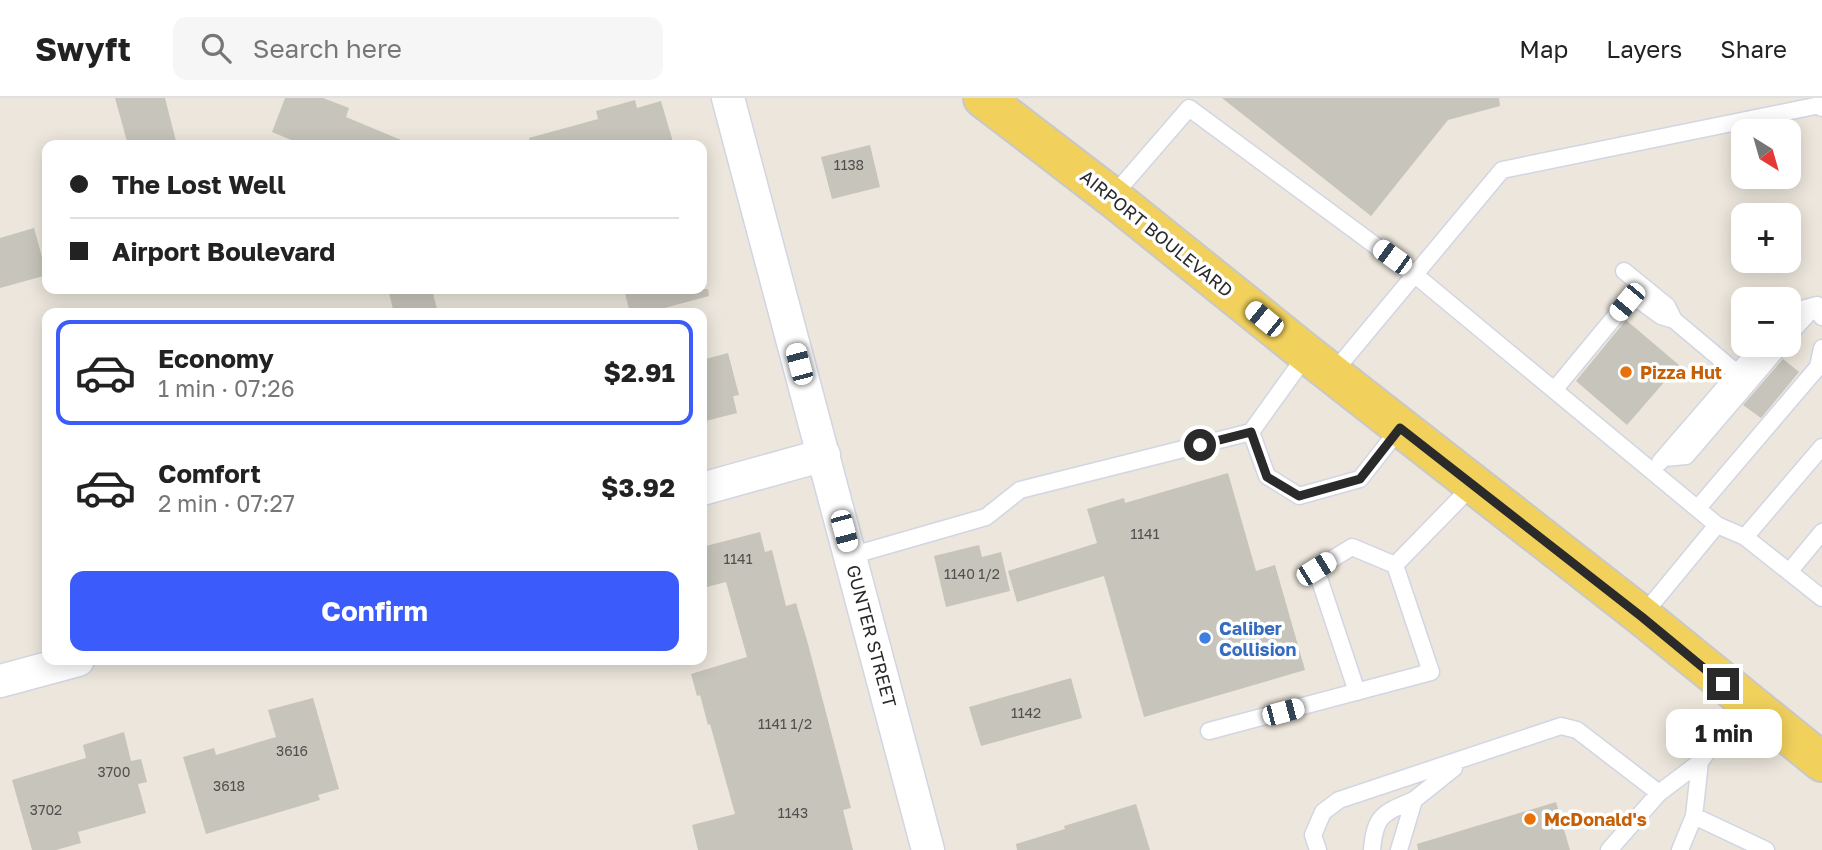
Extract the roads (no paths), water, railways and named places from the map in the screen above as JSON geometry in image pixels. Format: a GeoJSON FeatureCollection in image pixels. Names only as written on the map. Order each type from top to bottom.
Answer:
{"type":"FeatureCollection","features":[{"type":"Feature","properties":{"kind":"main road","name":"AIRPORT BOULEVARD"},"geometry":{"type":"LineString","coordinates":[[991,101],[1822,762]]}},
{"type":"Feature","properties":{"kind":"street","name":"GUNTER STREET"},"geometry":{"type":"LineString","coordinates":[[728,98],[928,850]]}},
{"type":"Feature","properties":{"kind":"street"},"geometry":{"type":"LineString","coordinates":[[707,488],[824,456]]}},
{"type":"Feature","properties":{"kind":"street"},"geometry":{"type":"LineString","coordinates":[[0,681],[59,665]]}},
{"type":"Feature","properties":{"kind":"lane"},"geometry":{"type":"LineString","coordinates":[[1112,197],[1192,103],[1414,274],[1555,389],[1659,464],[1717,525],[1745,537],[1822,598]]}},
{"type":"Feature","properties":{"kind":"lane"},"geometry":{"type":"LineString","coordinates":[[850,556],[986,517],[1020,490],[1251,432],[1414,274],[1502,170],[1821,105],[1822,108]]}},
{"type":"Feature","properties":{"kind":"lane"},"geometry":{"type":"LineString","coordinates":[[1624,271],[1667,306],[1674,320]]}},
{"type":"Feature","properties":{"kind":"lane"},"geometry":{"type":"LineString","coordinates":[[1555,389],[1627,302],[1639,300],[1661,316],[1674,320],[1737,373]]}},
{"type":"Feature","properties":{"kind":"lane"},"geometry":{"type":"LineString","coordinates":[[1801,311],[1819,309]]}},
{"type":"Feature","properties":{"kind":"lane"},"geometry":{"type":"LineString","coordinates":[[1801,325],[1819,309]]}},
{"type":"Feature","properties":{"kind":"lane"},"geometry":{"type":"LineString","coordinates":[[1698,508],[1818,367],[1822,348]]}},
{"type":"Feature","properties":{"kind":"lane"},"geometry":{"type":"LineString","coordinates":[[1659,464],[1751,357]]}},
{"type":"Feature","properties":{"kind":"lane"},"geometry":{"type":"LineString","coordinates":[[1659,464],[1686,456],[1771,357]]}},
{"type":"Feature","properties":{"kind":"lane"},"geometry":{"type":"LineString","coordinates":[[1251,432],[1267,477],[1299,496],[1360,479],[1400,428]]}},
{"type":"Feature","properties":{"kind":"lane"},"geometry":{"type":"LineString","coordinates":[[1745,537],[1822,447]]}},
{"type":"Feature","properties":{"kind":"lane"},"geometry":{"type":"LineString","coordinates":[[1395,565],[1473,485]]}},
{"type":"Feature","properties":{"kind":"lane"},"geometry":{"type":"LineString","coordinates":[[1642,617],[1717,525]]}},
{"type":"Feature","properties":{"kind":"lane"},"geometry":{"type":"LineString","coordinates":[[1789,572],[1822,532]]}},
{"type":"Feature","properties":{"kind":"lane"},"geometry":{"type":"LineString","coordinates":[[1209,731],[1357,692],[1431,672],[1395,565],[1352,547],[1316,569],[1357,692]]}},
{"type":"Feature","properties":{"kind":"lane"},"geometry":{"type":"LineString","coordinates":[[1609,850],[1658,793],[1700,762],[1744,700]]}},
{"type":"Feature","properties":{"kind":"lane"},"geometry":{"type":"LineString","coordinates":[[1318,850],[1313,835],[1323,813],[1339,800],[1561,726],[1577,730],[1658,793]]}},
{"type":"Feature","properties":{"kind":"lane"},"geometry":{"type":"LineString","coordinates":[[1372,850],[1375,826],[1388,811],[1414,800],[1464,760]]}},
{"type":"Feature","properties":{"kind":"lane"},"geometry":{"type":"LineString","coordinates":[[1680,850],[1694,816],[1700,762]]}},
{"type":"Feature","properties":{"kind":"lane"},"geometry":{"type":"LineString","coordinates":[[1399,850],[1414,800]]}},
{"type":"Feature","properties":{"kind":"lane"},"geometry":{"type":"LineString","coordinates":[[1694,816],[1766,850]]}},
{"type":"Feature","properties":{"kind":"place","name":"Pizza Hut"},"geometry":{"type":"Point","coordinates":[1626,372]}},
{"type":"Feature","properties":{"kind":"place","name":"Caliber Collision"},"geometry":{"type":"Point","coordinates":[1205,638]}},
{"type":"Feature","properties":{"kind":"place","name":"McDonald's"},"geometry":{"type":"Point","coordinates":[1530,819]}}]}
